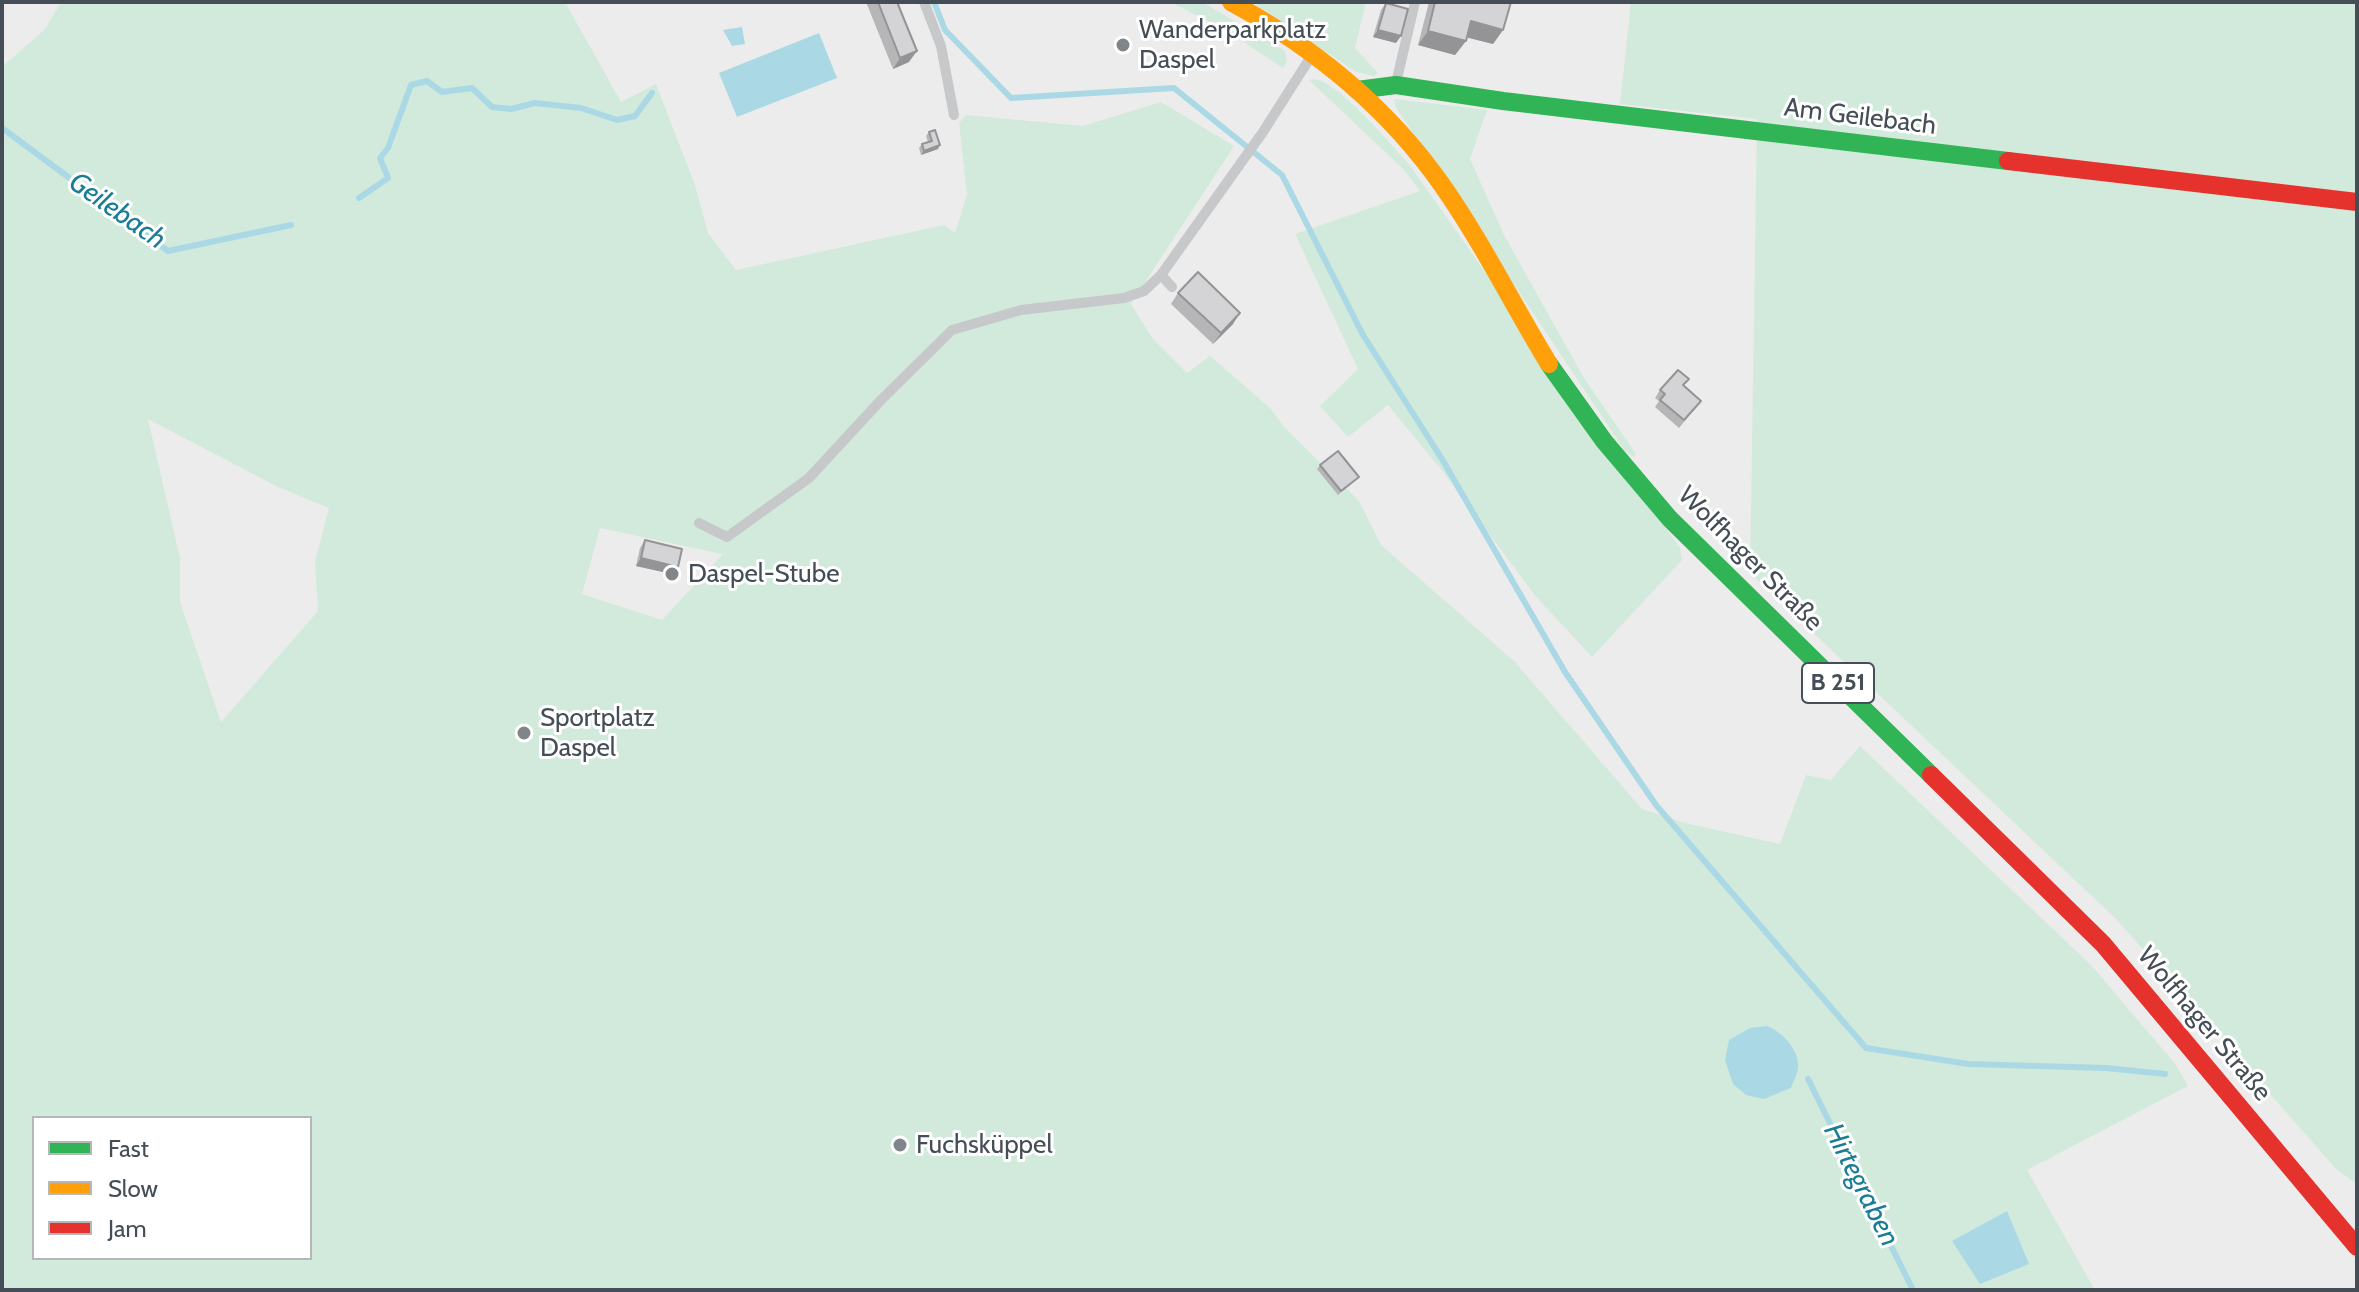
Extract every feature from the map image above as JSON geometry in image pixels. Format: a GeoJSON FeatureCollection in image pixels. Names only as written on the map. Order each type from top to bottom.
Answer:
{"type":"FeatureCollection","features":[{"type":"Feature","properties":{"kind":"main road","name":"Wolfhager Straße"},"geometry":{"type":"LineString","coordinates":[[1231,2],[1257,15],[1313,53],[1357,90],[1422,159],[1460,211],[1566,390],[1609,450],[1670,519],[2103,944],[2357,1247]]}},
{"type":"Feature","properties":{"kind":"main road","name":"Am Geilebach"},"geometry":{"type":"LineString","coordinates":[[1357,90],[1396,85],[1503,101],[2357,202]]}},
{"type":"Feature","properties":{"kind":"lane"},"geometry":{"type":"LineString","coordinates":[[924,2],[941,46],[954,115]]}},
{"type":"Feature","properties":{"kind":"lane"},"geometry":{"type":"LineString","coordinates":[[1396,85],[1415,2]]}},
{"type":"Feature","properties":{"kind":"lane"},"geometry":{"type":"LineString","coordinates":[[699,523],[727,537],[809,478],[881,400],[952,330],[1021,310],[1124,298],[1144,291],[1161,275],[1245,158],[1313,53]]}},
{"type":"Feature","properties":{"kind":"lane"},"geometry":{"type":"LineString","coordinates":[[1161,275],[1172,287]]}},
{"type":"Feature","properties":{"kind":"green space"},"geometry":{"type":"Polygon","coordinates":[[[61,2],[565,2],[621,102],[656,84],[695,185],[708,233],[736,270],[944,225],[955,233],[967,195],[959,123],[966,115],[1083,126],[1161,102],[1234,146],[1131,304],[1153,339],[1187,373],[1210,356],[1270,408],[1285,428],[1359,501],[1381,545],[1514,661],[1642,809],[1685,823],[1780,844],[1806,775],[1831,780],[1860,746],[2092,966],[2176,1065],[2188,1086],[2027,1170],[2095,1290],[2,1290],[2,67],[45,29],[61,2]],[[148,419],[180,558],[180,602],[221,722],[318,611],[315,561],[329,508],[278,487],[148,419]],[[600,528],[582,594],[662,620],[722,555],[722,554],[600,528]]]}},
{"type":"Feature","properties":{"kind":"green space"},"geometry":{"type":"Polygon","coordinates":[[[1171,2],[1202,2],[1285,51],[1287,62],[1283,68],[1230,33],[1171,2]]]}},
{"type":"Feature","properties":{"kind":"green space"},"geometry":{"type":"Polygon","coordinates":[[[1252,2],[1366,2],[1355,48],[1378,73],[1374,76],[1356,72],[1252,2]]]}},
{"type":"Feature","properties":{"kind":"green space"},"geometry":{"type":"Polygon","coordinates":[[[1631,2],[2357,2],[2357,1184],[2336,1169],[2116,919],[1750,573],[1757,119],[1620,104],[1631,2]]]}},
{"type":"Feature","properties":{"kind":"green space"},"geometry":{"type":"Polygon","coordinates":[[[1315,79],[1338,91],[1409,164],[1680,548],[1682,560],[1592,657],[1536,597],[1444,473],[1388,405],[1348,437],[1320,406],[1358,369],[1295,234],[1420,191],[1403,169],[1309,80],[1315,79]]]}},
{"type":"Feature","properties":{"kind":"green space"},"geometry":{"type":"Polygon","coordinates":[[[1394,99],[1487,110],[1470,159],[1504,235],[1584,378],[1636,454],[1634,457],[1625,451],[1395,106],[1394,99]]]}},
{"type":"Feature","properties":{"kind":"water"},"geometry":{"type":"Polygon","coordinates":[[[742,27],[745,44],[732,46],[723,30],[742,27]]]}},
{"type":"Feature","properties":{"kind":"water"},"geometry":{"type":"Polygon","coordinates":[[[819,33],[837,78],[737,117],[719,73],[819,33]]]}},
{"type":"Feature","properties":{"kind":"water"},"geometry":{"type":"Polygon","coordinates":[[[1767,1026],[1789,1042],[1798,1068],[1791,1088],[1764,1099],[1746,1095],[1733,1084],[1725,1060],[1729,1040],[1750,1028],[1767,1026]]]}},
{"type":"Feature","properties":{"kind":"water"},"geometry":{"type":"Polygon","coordinates":[[[2007,1211],[2029,1264],[1980,1284],[1952,1241],[2007,1211]]]}},
{"type":"Feature","properties":{"kind":"building"},"geometry":{"type":"Polygon","coordinates":[[[878,2],[897,2],[917,51],[900,58],[878,2]]]}},
{"type":"Feature","properties":{"kind":"building"},"geometry":{"type":"Polygon","coordinates":[[[1435,2],[1511,2],[1503,30],[1471,21],[1466,41],[1428,31],[1435,2]]]}},
{"type":"Feature","properties":{"kind":"building"},"geometry":{"type":"Polygon","coordinates":[[[1386,3],[1408,9],[1401,36],[1378,30],[1386,3]]]}},
{"type":"Feature","properties":{"kind":"building"},"geometry":{"type":"Polygon","coordinates":[[[935,130],[940,145],[924,151],[922,144],[932,141],[929,132],[935,130]]]}},
{"type":"Feature","properties":{"kind":"building"},"geometry":{"type":"Polygon","coordinates":[[[1198,272],[1240,313],[1221,333],[1178,293],[1198,272]]]}},
{"type":"Feature","properties":{"kind":"building"},"geometry":{"type":"Polygon","coordinates":[[[1678,370],[1689,379],[1683,385],[1701,401],[1684,420],[1660,400],[1665,394],[1660,390],[1678,370]]]}},
{"type":"Feature","properties":{"kind":"building"},"geometry":{"type":"Polygon","coordinates":[[[1338,451],[1359,477],[1341,491],[1320,465],[1338,451]]]}},
{"type":"Feature","properties":{"kind":"building"},"geometry":{"type":"Polygon","coordinates":[[[645,540],[682,549],[678,567],[641,558],[645,540]]]}},
{"type":"Feature","properties":{"kind":"waterway"},"geometry":{"type":"LineString","coordinates":[[934,2],[945,30],[1011,98],[1174,88],[1282,175],[1363,335],[1442,459],[1565,672],[1656,805],[1866,1048],[1968,1064],[2106,1068],[2165,1074]]}},
{"type":"Feature","properties":{"kind":"waterway","name":"Geilebach"},"geometry":{"type":"LineString","coordinates":[[359,198],[388,178],[380,158],[388,148],[411,85],[427,81],[442,92],[472,88],[492,107],[511,109],[535,103],[581,108],[617,120],[635,116],[652,93]]}},
{"type":"Feature","properties":{"kind":"waterway","name":"Geilebach"},"geometry":{"type":"LineString","coordinates":[[2,128],[168,251],[291,225]]}},
{"type":"Feature","properties":{"kind":"waterway","name":"Hirtegraben"},"geometry":{"type":"LineString","coordinates":[[1808,1079],[1913,1290]]}},
{"type":"Feature","properties":{"kind":"traffic: fast"},"geometry":{"type":"LineString","coordinates":[[1357,90],[1396,85],[1503,101],[2008,161]]}},
{"type":"Feature","properties":{"kind":"traffic: fast"},"geometry":{"type":"LineString","coordinates":[[1549,364],[1604,441],[1670,519],[1931,775]]}},
{"type":"Feature","properties":{"kind":"traffic: slow"},"geometry":{"type":"LineString","coordinates":[[1231,2],[1320,59],[1398,130],[1457,207],[1549,364]]}},
{"type":"Feature","properties":{"kind":"traffic: jam"},"geometry":{"type":"LineString","coordinates":[[2008,161],[2357,202]]}},
{"type":"Feature","properties":{"kind":"traffic: jam"},"geometry":{"type":"LineString","coordinates":[[1931,775],[2103,944],[2357,1247]]}},
{"type":"Feature","properties":{"kind":"place","name":"Wanderparkplatz Daspel"},"geometry":{"type":"Point","coordinates":[1123,45]}},
{"type":"Feature","properties":{"kind":"place","name":"Daspel-Stube"},"geometry":{"type":"Point","coordinates":[672,574]}},
{"type":"Feature","properties":{"kind":"place","name":"Sportplatz Daspel"},"geometry":{"type":"Point","coordinates":[524,733]}},
{"type":"Feature","properties":{"kind":"place","name":"Fuchsküppel"},"geometry":{"type":"Point","coordinates":[900,1145]}}]}
